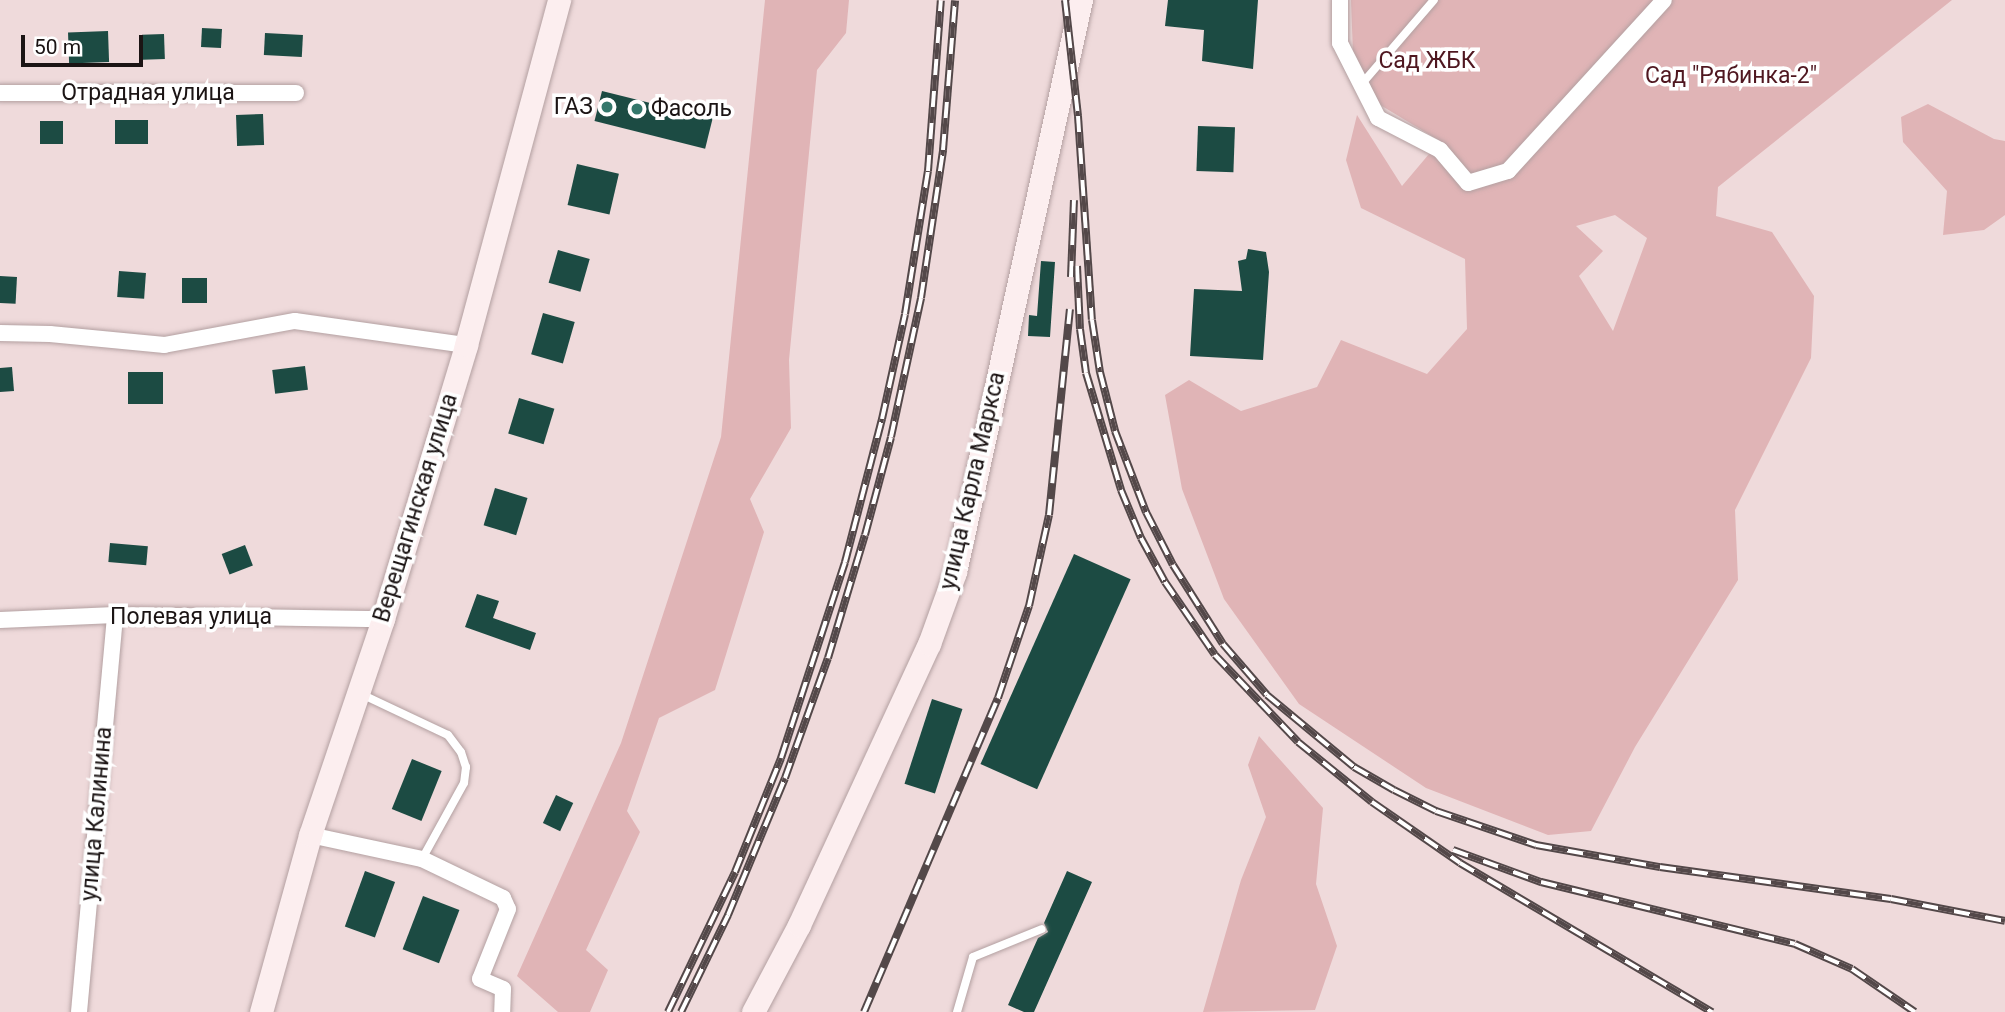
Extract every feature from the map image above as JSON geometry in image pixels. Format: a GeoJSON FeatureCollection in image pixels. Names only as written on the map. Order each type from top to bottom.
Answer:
{"type":"FeatureCollection","features":[{"type":"Feature","properties":{"kind":"main road","name":"Верещагинская улица"},"geometry":{"type":"LineString","coordinates":[[261,1012],[310,835],[356,692],[383,619],[466,345],[559,0]]}},
{"type":"Feature","properties":{"kind":"main road","name":"улица Карла Маркса"},"geometry":{"type":"LineString","coordinates":[[752,1012],[799,925],[929,644],[944,604],[962,546],[1081,0]]}},
{"type":"Feature","properties":{"kind":"street"},"geometry":{"type":"LineString","coordinates":[[1340,0],[1340,43],[1378,118],[1440,150],[1468,183],[1508,171],[1664,0]]}},
{"type":"Feature","properties":{"kind":"street","name":"Отрадная улица"},"geometry":{"type":"LineString","coordinates":[[0,93],[296,93]]}},
{"type":"Feature","properties":{"kind":"street"},"geometry":{"type":"LineString","coordinates":[[0,332],[164,345],[296,321],[466,345]]}},
{"type":"Feature","properties":{"kind":"street","name":"Полевая улица"},"geometry":{"type":"LineString","coordinates":[[0,621],[115,615],[383,619]]}},
{"type":"Feature","properties":{"kind":"street","name":"улица Калинина"},"geometry":{"type":"LineString","coordinates":[[79,1012],[115,615]]}},
{"type":"Feature","properties":{"kind":"street"},"geometry":{"type":"LineString","coordinates":[[310,835],[422,859],[503,898],[508,909],[480,979],[503,989],[502,1012]]}},
{"type":"Feature","properties":{"kind":"lane"},"geometry":{"type":"LineString","coordinates":[[1366,79],[1434,0]]}},
{"type":"Feature","properties":{"kind":"lane"},"geometry":{"type":"LineString","coordinates":[[356,692],[448,735],[461,752],[466,767],[464,783],[422,859]]}},
{"type":"Feature","properties":{"kind":"lane"},"geometry":{"type":"LineString","coordinates":[[957,1012],[973,957],[1042,929]]}},
{"type":"Feature","properties":{"kind":"green space"},"geometry":{"type":"Polygon","coordinates":[[[765,0],[849,0],[846,33],[817,70],[789,360],[791,428],[750,499],[764,532],[715,690],[659,718],[627,811],[640,832],[586,950],[608,970],[590,1012],[558,1012],[517,976],[621,743],[721,437],[765,0]]]}},
{"type":"Feature","properties":{"kind":"green space"},"geometry":{"type":"Polygon","coordinates":[[[1351,0],[1952,0],[1718,187],[1716,216],[1772,232],[1814,296],[1811,358],[1735,510],[1738,580],[1635,747],[1591,831],[1548,835],[1426,788],[1299,704],[1224,599],[1182,489],[1165,395],[1189,380],[1241,411],[1317,387],[1341,340],[1427,374],[1467,329],[1465,259],[1361,208],[1346,160],[1357,115],[1402,186],[1440,141],[1377,103],[1353,54],[1351,0]],[[1615,215],[1576,226],[1603,251],[1579,276],[1613,331],[1647,238],[1615,215]]]}},
{"type":"Feature","properties":{"kind":"green space"},"geometry":{"type":"Polygon","coordinates":[[[1928,104],[1994,139],[2005,141],[2005,215],[1984,230],[1943,235],[1947,191],[1903,142],[1901,117],[1928,104]]]}},
{"type":"Feature","properties":{"kind":"green space"},"geometry":{"type":"Polygon","coordinates":[[[1259,736],[1323,808],[1316,884],[1337,946],[1315,1010],[1203,1012],[1241,880],[1266,817],[1248,765],[1259,736]]]}},
{"type":"Feature","properties":{"kind":"building"},"geometry":{"type":"Polygon","coordinates":[[[1168,0],[1258,0],[1253,69],[1202,61],[1204,30],[1165,26],[1168,0]]]}},
{"type":"Feature","properties":{"kind":"building"},"geometry":{"type":"Polygon","coordinates":[[[202,28],[222,29],[221,48],[201,47],[202,28]]]}},
{"type":"Feature","properties":{"kind":"building"},"geometry":{"type":"Polygon","coordinates":[[[108,31],[109,62],[69,63],[68,32],[108,31]]]}},
{"type":"Feature","properties":{"kind":"building"},"geometry":{"type":"Polygon","coordinates":[[[265,33],[303,35],[302,57],[264,55],[265,33]]]}},
{"type":"Feature","properties":{"kind":"building"},"geometry":{"type":"Polygon","coordinates":[[[164,34],[165,59],[143,60],[142,35],[164,34]]]}},
{"type":"Feature","properties":{"kind":"building"},"geometry":{"type":"Polygon","coordinates":[[[602,91],[713,119],[705,149],[595,121],[602,91]]]}},
{"type":"Feature","properties":{"kind":"building"},"geometry":{"type":"Polygon","coordinates":[[[263,114],[264,145],[237,146],[236,115],[263,114]]]}},
{"type":"Feature","properties":{"kind":"building"},"geometry":{"type":"Polygon","coordinates":[[[115,120],[148,120],[148,144],[115,144],[115,120]]]}},
{"type":"Feature","properties":{"kind":"building"},"geometry":{"type":"Polygon","coordinates":[[[40,121],[63,121],[63,144],[40,144],[40,121]]]}},
{"type":"Feature","properties":{"kind":"building"},"geometry":{"type":"Polygon","coordinates":[[[1198,126],[1235,127],[1233,172],[1196,171],[1198,126]]]}},
{"type":"Feature","properties":{"kind":"building"},"geometry":{"type":"Polygon","coordinates":[[[577,164],[619,174],[609,215],[568,205],[577,164]]]}},
{"type":"Feature","properties":{"kind":"building"},"geometry":{"type":"Polygon","coordinates":[[[1248,249],[1266,252],[1269,272],[1263,360],[1190,356],[1194,289],[1242,291],[1238,261],[1246,259],[1248,249]]]}},
{"type":"Feature","properties":{"kind":"building"},"geometry":{"type":"Polygon","coordinates":[[[558,250],[590,259],[580,292],[549,283],[558,250]]]}},
{"type":"Feature","properties":{"kind":"building"},"geometry":{"type":"Polygon","coordinates":[[[1041,261],[1055,262],[1050,337],[1028,336],[1029,315],[1037,316],[1041,261]]]}},
{"type":"Feature","properties":{"kind":"building"},"geometry":{"type":"Polygon","coordinates":[[[119,271],[146,273],[144,299],[117,297],[119,271]]]}},
{"type":"Feature","properties":{"kind":"building"},"geometry":{"type":"Polygon","coordinates":[[[0,276],[17,277],[16,304],[0,303],[0,276]]]}},
{"type":"Feature","properties":{"kind":"building"},"geometry":{"type":"Polygon","coordinates":[[[182,278],[207,278],[207,303],[182,303],[182,278]]]}},
{"type":"Feature","properties":{"kind":"building"},"geometry":{"type":"Polygon","coordinates":[[[543,313],[575,322],[563,363],[531,354],[543,313]]]}},
{"type":"Feature","properties":{"kind":"building"},"geometry":{"type":"Polygon","coordinates":[[[305,366],[308,390],[275,394],[272,370],[305,366]]]}},
{"type":"Feature","properties":{"kind":"building"},"geometry":{"type":"Polygon","coordinates":[[[12,367],[14,391],[0,392],[0,368],[12,367]]]}},
{"type":"Feature","properties":{"kind":"building"},"geometry":{"type":"Polygon","coordinates":[[[128,372],[163,372],[163,404],[128,404],[128,372]]]}},
{"type":"Feature","properties":{"kind":"building"},"geometry":{"type":"Polygon","coordinates":[[[519,398],[554,409],[544,444],[508,433],[519,398]]]}},
{"type":"Feature","properties":{"kind":"building"},"geometry":{"type":"Polygon","coordinates":[[[495,488],[528,498],[516,535],[484,525],[495,488]]]}},
{"type":"Feature","properties":{"kind":"building"},"geometry":{"type":"Polygon","coordinates":[[[110,543],[148,546],[146,565],[108,562],[110,543]]]}},
{"type":"Feature","properties":{"kind":"building"},"geometry":{"type":"Polygon","coordinates":[[[245,545],[253,566],[230,574],[222,554],[245,545]]]}},
{"type":"Feature","properties":{"kind":"building"},"geometry":{"type":"Polygon","coordinates":[[[1074,554],[1131,579],[1037,789],[980,764],[1074,554]]]}},
{"type":"Feature","properties":{"kind":"building"},"geometry":{"type":"Polygon","coordinates":[[[477,594],[499,601],[493,618],[536,633],[530,650],[465,627],[477,594]]]}},
{"type":"Feature","properties":{"kind":"building"},"geometry":{"type":"Polygon","coordinates":[[[932,699],[962,709],[935,794],[904,784],[932,699]]]}},
{"type":"Feature","properties":{"kind":"building"},"geometry":{"type":"Polygon","coordinates":[[[412,759],[442,771],[421,821],[392,809],[412,759]]]}},
{"type":"Feature","properties":{"kind":"building"},"geometry":{"type":"Polygon","coordinates":[[[556,795],[573,803],[560,831],[543,823],[556,795]]]}},
{"type":"Feature","properties":{"kind":"building"},"geometry":{"type":"Polygon","coordinates":[[[365,871],[395,882],[375,937],[345,926],[365,871]]]}},
{"type":"Feature","properties":{"kind":"building"},"geometry":{"type":"Polygon","coordinates":[[[1067,871],[1092,882],[1034,1012],[1024,1012],[1008,1005],[1038,938],[1048,932],[1044,923],[1067,871]]]}},
{"type":"Feature","properties":{"kind":"building"},"geometry":{"type":"Polygon","coordinates":[[[423,896],[459,910],[439,963],[403,949],[423,896]]]}},
{"type":"Feature","properties":{"kind":"railway"},"geometry":{"type":"LineString","coordinates":[[668,1012],[735,872],[781,758],[845,562],[882,419],[905,314],[928,171],[941,0]]}},
{"type":"Feature","properties":{"kind":"railway"},"geometry":{"type":"LineString","coordinates":[[681,1012],[728,915],[785,778],[828,658],[865,535],[891,437],[921,298],[943,150],[955,0]]}},
{"type":"Feature","properties":{"kind":"railway"},"geometry":{"type":"LineString","coordinates":[[1065,0],[1078,116],[1092,320],[1100,372],[1115,431],[1146,512],[1173,565],[1223,644],[1267,695],[1354,767],[1394,790],[1436,811],[1536,845],[1660,867],[1891,899],[2005,921]]}},
{"type":"Feature","properties":{"kind":"railway"},"geometry":{"type":"LineString","coordinates":[[1071,277],[1074,200]]}},
{"type":"Feature","properties":{"kind":"railway"},"geometry":{"type":"LineString","coordinates":[[1077,266],[1080,329],[1086,373],[1121,490],[1141,538],[1165,582],[1215,655],[1298,742],[1372,802],[1460,863],[1712,1012]]}},
{"type":"Feature","properties":{"kind":"railway"},"geometry":{"type":"LineString","coordinates":[[864,1012],[998,698],[1029,606],[1049,515],[1070,309]]}},
{"type":"Feature","properties":{"kind":"railway"},"geometry":{"type":"LineString","coordinates":[[1453,850],[1541,882],[1795,944],[1852,969],[1915,1012]]}},
{"type":"Feature","properties":{"kind":"place","name":"ГАЗ"},"geometry":{"type":"Point","coordinates":[607,107]}},
{"type":"Feature","properties":{"kind":"place","name":"Фасоль"},"geometry":{"type":"Point","coordinates":[637,109]}},
{"type":"Feature","properties":{"kind":"park label","name":"Сад ЖБК"},"geometry":{"type":"Point","coordinates":[1427,61]}},
{"type":"Feature","properties":{"kind":"park label","name":"Сад \"Рябинка-2\""},"geometry":{"type":"Point","coordinates":[1731,76]}}]}
